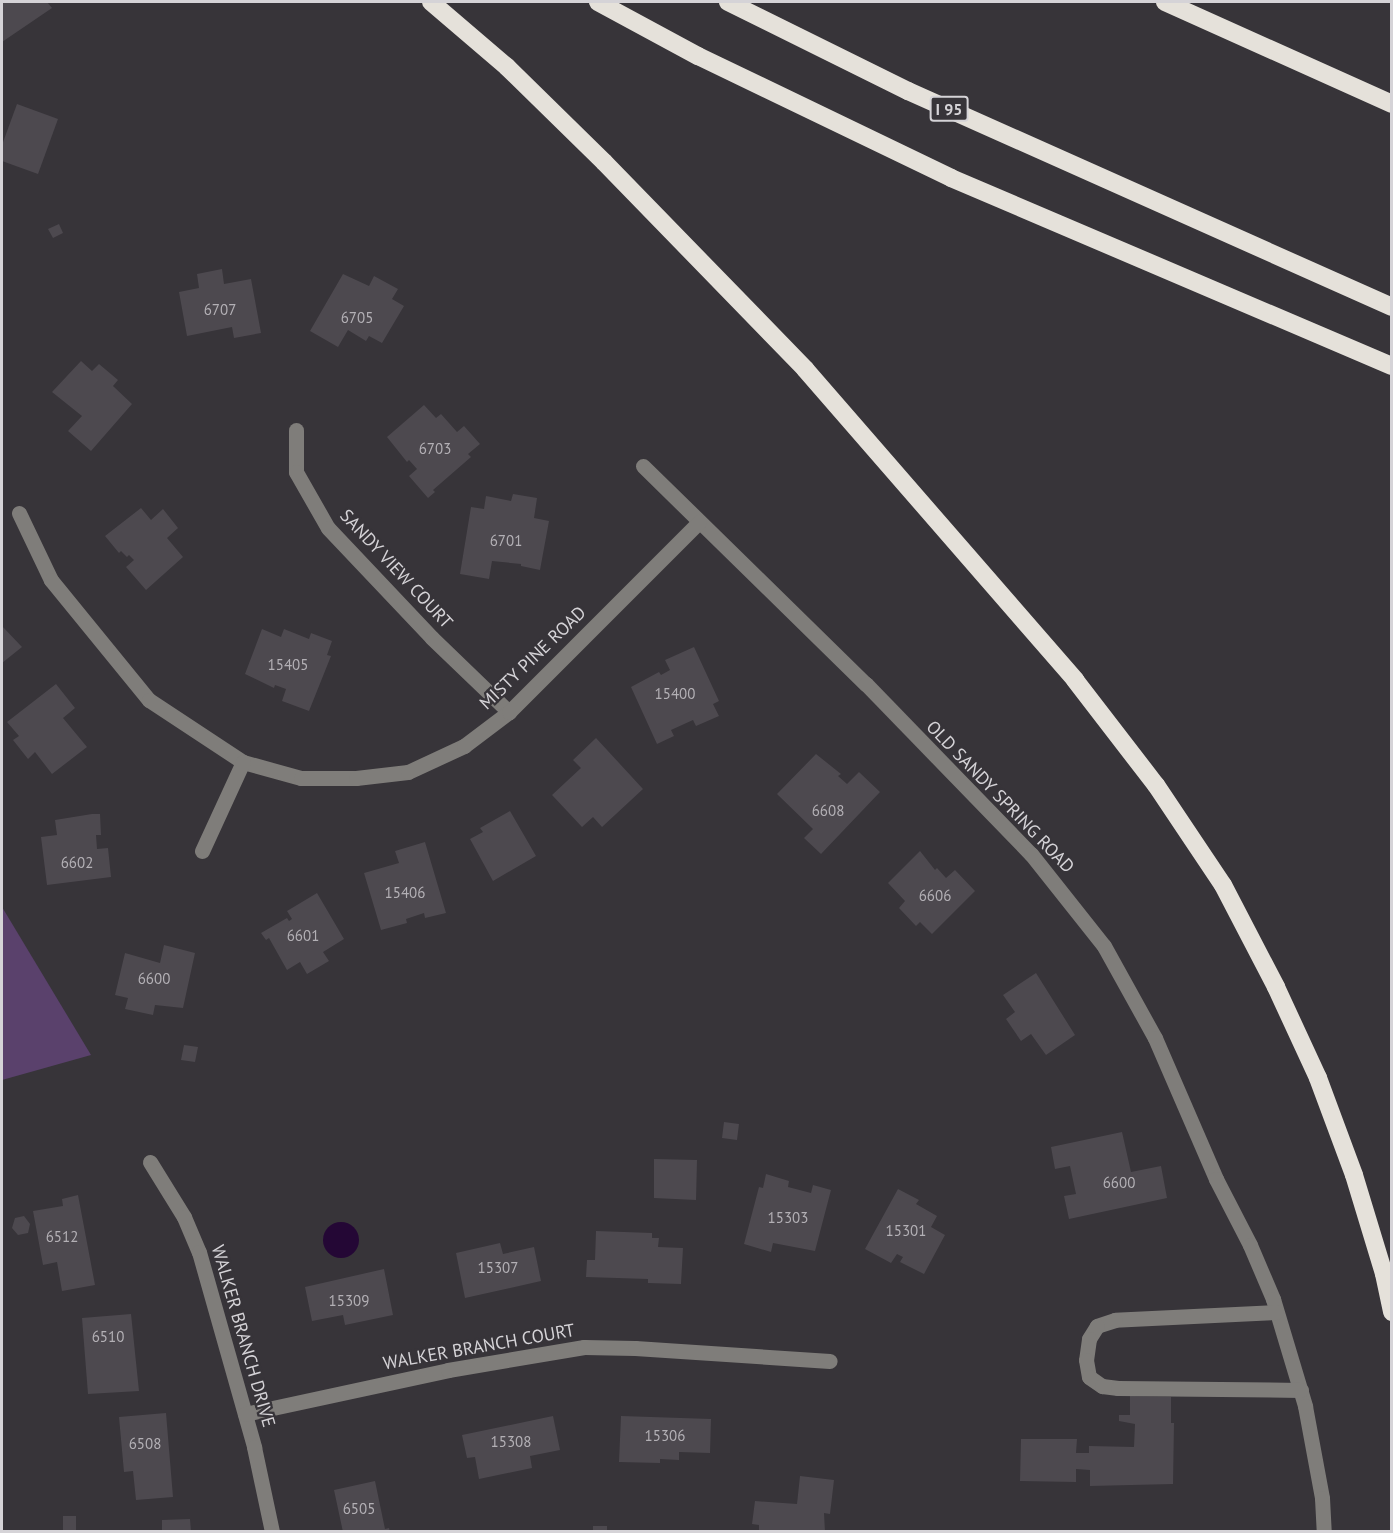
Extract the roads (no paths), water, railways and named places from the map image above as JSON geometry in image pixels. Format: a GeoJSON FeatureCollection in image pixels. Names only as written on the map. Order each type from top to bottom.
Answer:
{"type":"FeatureCollection","features":[{"type":"Feature","properties":{"kind":"highway"},"geometry":{"type":"LineString","coordinates":[[431,2],[507,67],[604,162],[805,369],[1076,680],[1156,785],[1223,885],[1276,987],[1318,1078],[1354,1175],[1384,1274],[1392,1312]]}},
{"type":"Feature","properties":{"kind":"highway"},"geometry":{"type":"LineString","coordinates":[[598,2],[698,56],[951,178],[1392,366]]}},
{"type":"Feature","properties":{"kind":"highway","name":"I 95"},"geometry":{"type":"LineString","coordinates":[[728,2],[908,91],[1392,307]]}},
{"type":"Feature","properties":{"kind":"highway"},"geometry":{"type":"LineString","coordinates":[[1165,2],[1392,104]]}},
{"type":"Feature","properties":{"kind":"street","name":"SANDY VIEW COURT"},"geometry":{"type":"LineString","coordinates":[[296,430],[296,472],[328,528],[432,639],[510,712]]}},
{"type":"Feature","properties":{"kind":"street","name":"OLD SANDY SPRING ROAD"},"geometry":{"type":"LineString","coordinates":[[643,466],[866,684],[1031,854],[1104,946],[1155,1038],[1216,1179],[1250,1245],[1276,1312],[1301,1390],[1322,1498],[1324,1532]]}},
{"type":"Feature","properties":{"kind":"street","name":"MISTY PINE ROAD"},"geometry":{"type":"LineString","coordinates":[[19,513],[51,580],[150,700],[243,762],[301,778],[356,778],[408,772],[464,746],[510,712],[699,522]]}},
{"type":"Feature","properties":{"kind":"street"},"geometry":{"type":"LineString","coordinates":[[202,851],[243,762]]}},
{"type":"Feature","properties":{"kind":"street","name":"WALKER BRANCH DRIVE"},"geometry":{"type":"LineString","coordinates":[[150,1162],[184,1217],[199,1252],[245,1414],[272,1532]]}},
{"type":"Feature","properties":{"kind":"street"},"geometry":{"type":"LineString","coordinates":[[1276,1312],[1115,1320],[1097,1326],[1089,1339],[1086,1360],[1089,1377],[1102,1386],[1118,1388],[1301,1390]]}},
{"type":"Feature","properties":{"kind":"street","name":"WALKER BRANCH COURT"},"geometry":{"type":"LineString","coordinates":[[245,1414],[459,1368],[584,1347],[635,1348],[830,1361]]}}]}
